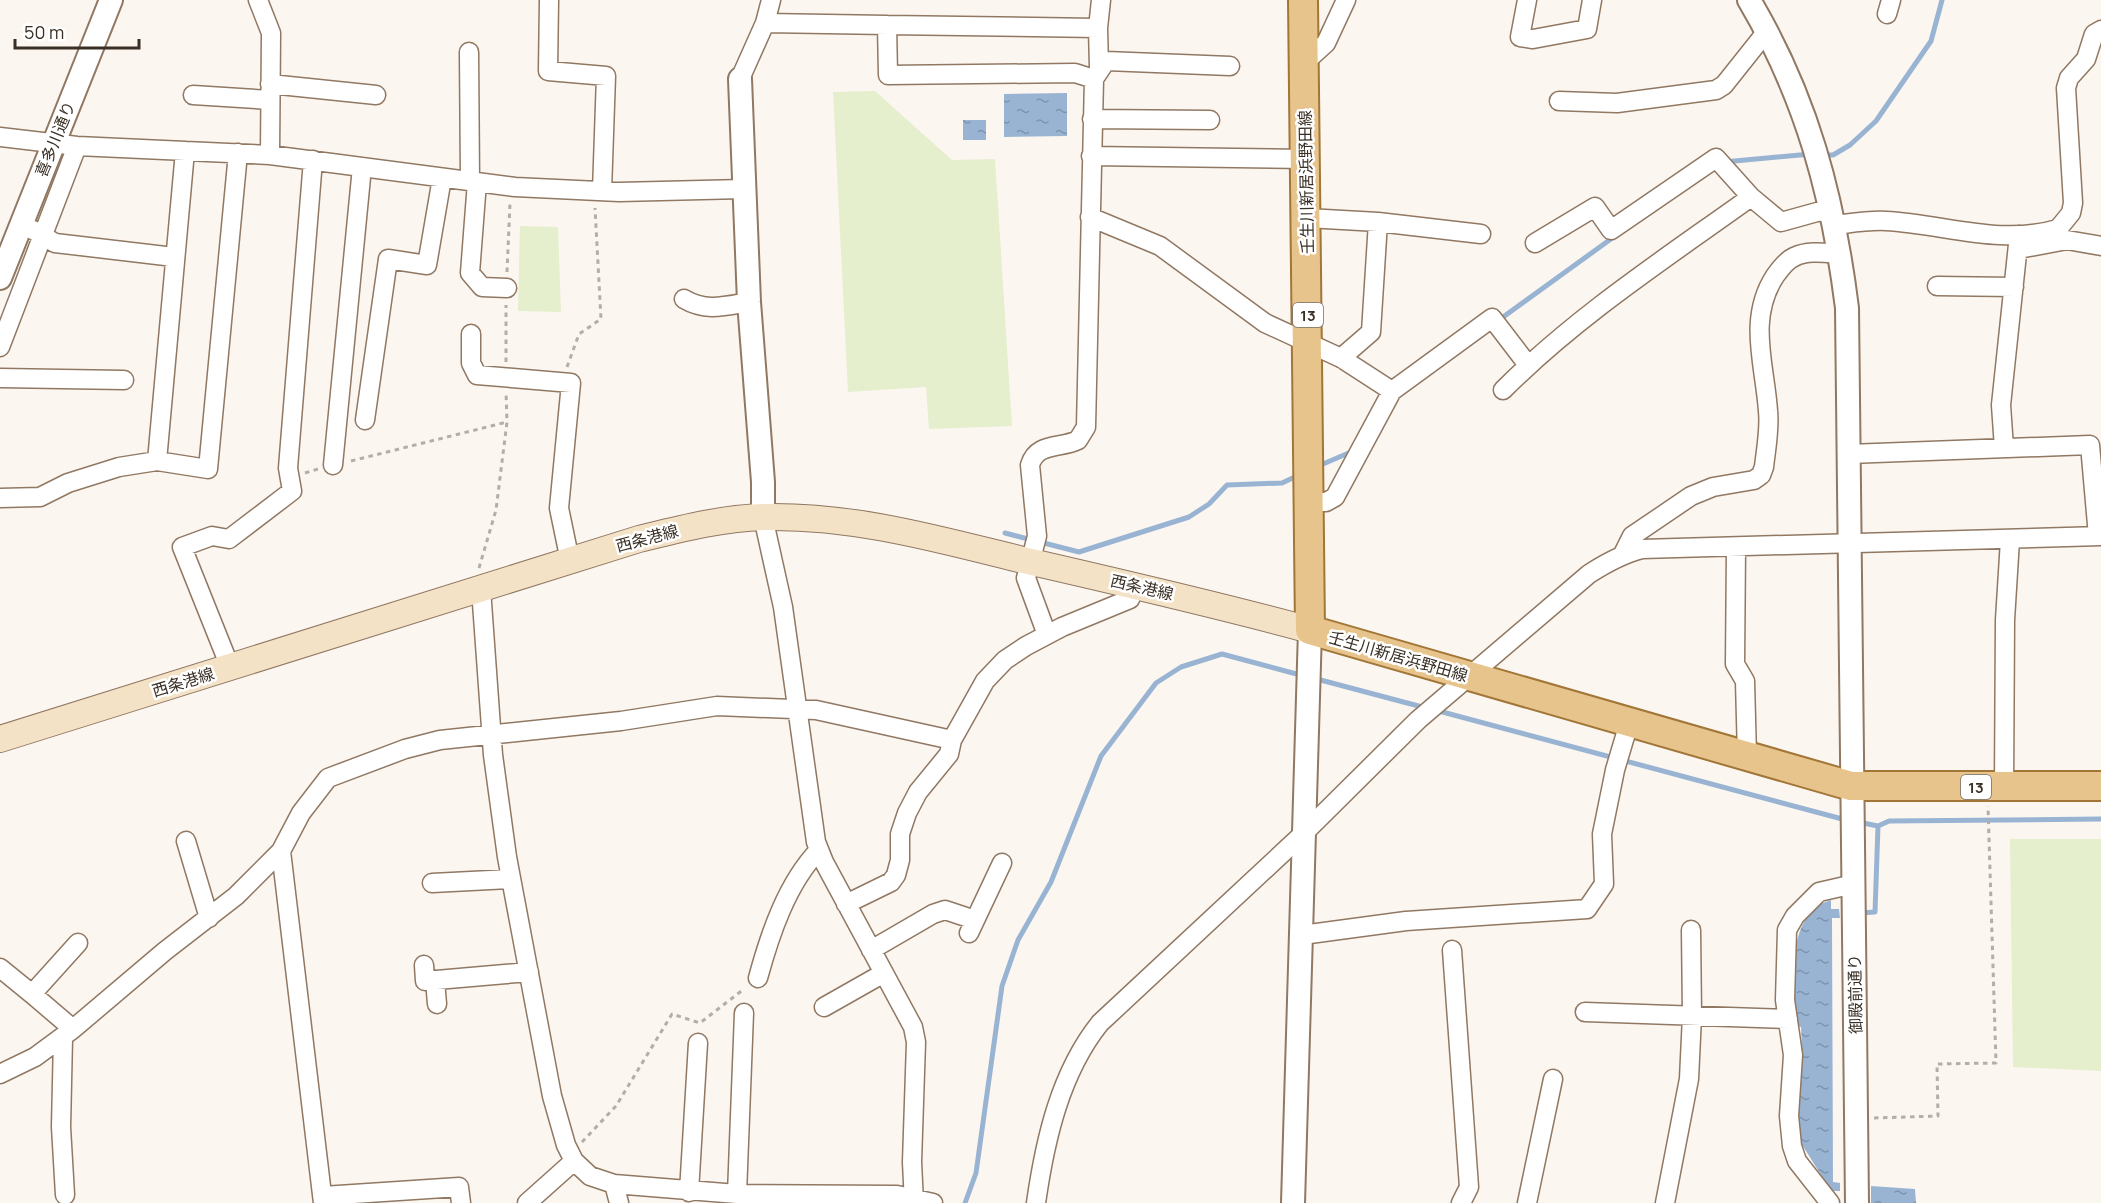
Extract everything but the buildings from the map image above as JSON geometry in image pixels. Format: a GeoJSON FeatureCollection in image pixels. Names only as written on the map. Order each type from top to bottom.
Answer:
{"type":"FeatureCollection","features":[{"type":"Feature","properties":{"kind":"main road","name":"壬生川新居浜野田線"},"geometry":{"type":"LineString","coordinates":[[1303,0],[1311,501],[1310,630],[1851,786],[2101,786]]}},
{"type":"Feature","properties":{"kind":"main road","name":"西条港線"},"geometry":{"type":"LineString","coordinates":[[0,739],[570,561],[683,528],[763,517],[831,519],[865,524],[1135,586],[1310,630]]}},
{"type":"Feature","properties":{"kind":"street","name":"喜多川通り"},"geometry":{"type":"LineString","coordinates":[[0,278],[111,0]]}},
{"type":"Feature","properties":{"kind":"street"},"geometry":{"type":"LineString","coordinates":[[258,0],[271,33],[270,155]]}},
{"type":"Feature","properties":{"kind":"street"},"geometry":{"type":"LineString","coordinates":[[549,0],[548,78],[606,76],[598,191]]}},
{"type":"Feature","properties":{"kind":"street"},"geometry":{"type":"LineString","coordinates":[[771,0],[765,23],[740,79],[748,302],[763,482],[763,517],[783,607],[819,850],[913,1027],[916,1042],[912,1162],[914,1200]]}},
{"type":"Feature","properties":{"kind":"street"},"geometry":{"type":"LineString","coordinates":[[1047,635],[1026,578],[1037,536],[1031,476],[1033,455],[1044,448],[1078,440],[1086,427],[1092,119],[1101,0]]}},
{"type":"Feature","properties":{"kind":"street"},"geometry":{"type":"LineString","coordinates":[[1304,63],[1326,43],[1346,0]]}},
{"type":"Feature","properties":{"kind":"street"},"geometry":{"type":"LineString","coordinates":[[1527,0],[1520,37],[1533,39],[1587,29],[1592,0]]}},
{"type":"Feature","properties":{"kind":"street","name":"御殿前通り"},"geometry":{"type":"LineString","coordinates":[[1749,0],[1767,31],[1806,118],[1834,218],[1847,308],[1857,1203]]}},
{"type":"Feature","properties":{"kind":"street"},"geometry":{"type":"LineString","coordinates":[[765,23],[1098,28]]}},
{"type":"Feature","properties":{"kind":"street"},"geometry":{"type":"LineString","coordinates":[[887,25],[888,75],[1097,73]]}},
{"type":"Feature","properties":{"kind":"street"},"geometry":{"type":"LineString","coordinates":[[2050,238],[2067,220],[2073,203],[2066,88],[2069,78],[2086,59],[2094,34],[2101,30]]}},
{"type":"Feature","properties":{"kind":"street"},"geometry":{"type":"LineString","coordinates":[[1559,101],[1617,103],[1716,90],[1724,85],[1767,31]]}},
{"type":"Feature","properties":{"kind":"street"},"geometry":{"type":"LineString","coordinates":[[469,52],[474,182],[470,273],[482,287],[507,288]]}},
{"type":"Feature","properties":{"kind":"street"},"geometry":{"type":"LineString","coordinates":[[1097,73],[1106,61],[1230,66]]}},
{"type":"Feature","properties":{"kind":"street"},"geometry":{"type":"LineString","coordinates":[[193,95],[270,92],[376,95]]}},
{"type":"Feature","properties":{"kind":"street"},"geometry":{"type":"LineString","coordinates":[[1092,119],[1210,120]]}},
{"type":"Feature","properties":{"kind":"street"},"geometry":{"type":"LineString","coordinates":[[0,137],[54,141],[77,146],[270,155],[515,187],[598,191],[743,189]]}},
{"type":"Feature","properties":{"kind":"street"},"geometry":{"type":"LineString","coordinates":[[0,347],[77,146]]}},
{"type":"Feature","properties":{"kind":"street"},"geometry":{"type":"LineString","coordinates":[[157,461],[185,151]]}},
{"type":"Feature","properties":{"kind":"street"},"geometry":{"type":"LineString","coordinates":[[0,498],[40,497],[68,483],[109,470],[157,461],[208,469],[238,153]]}},
{"type":"Feature","properties":{"kind":"street"},"geometry":{"type":"LineString","coordinates":[[1091,156],[1306,159]]}},
{"type":"Feature","properties":{"kind":"street"},"geometry":{"type":"LineString","coordinates":[[1535,243],[1595,207],[1611,230],[1716,158],[1751,198],[1781,222],[1817,212],[1834,218],[1888,221],[2019,242],[2050,238],[2076,240],[2101,246]]}},
{"type":"Feature","properties":{"kind":"street"},"geometry":{"type":"LineString","coordinates":[[230,667],[182,547],[212,536],[229,539],[292,491],[289,477],[313,160]]}},
{"type":"Feature","properties":{"kind":"street"},"geometry":{"type":"LineString","coordinates":[[333,465],[362,167]]}},
{"type":"Feature","properties":{"kind":"street"},"geometry":{"type":"LineString","coordinates":[[365,420],[388,259],[427,265],[442,178]]}},
{"type":"Feature","properties":{"kind":"street"},"geometry":{"type":"LineString","coordinates":[[1503,390],[1528,364],[1604,302],[1751,198]]}},
{"type":"Feature","properties":{"kind":"street"},"geometry":{"type":"LineString","coordinates":[[1090,217],[1160,246],[1265,323],[1341,358],[1392,391]]}},
{"type":"Feature","properties":{"kind":"street"},"geometry":{"type":"LineString","coordinates":[[1306,218],[1378,222],[1481,234]]}},
{"type":"Feature","properties":{"kind":"street"},"geometry":{"type":"LineString","coordinates":[[1341,358],[1371,332],[1378,222]]}},
{"type":"Feature","properties":{"kind":"street"},"geometry":{"type":"LineString","coordinates":[[20,226],[43,234],[55,243],[174,257]]}},
{"type":"Feature","properties":{"kind":"street"},"geometry":{"type":"LineString","coordinates":[[2004,448],[2001,405],[2019,242]]}},
{"type":"Feature","properties":{"kind":"street"},"geometry":{"type":"LineString","coordinates":[[1623,554],[1632,536],[1691,496],[1733,482],[1754,480],[1761,475],[1764,467],[1768,414],[1759,344],[1759,321],[1764,300],[1780,269],[1794,257],[1811,253],[1840,254]]}},
{"type":"Feature","properties":{"kind":"street"},"geometry":{"type":"LineString","coordinates":[[1937,286],[2014,287]]}},
{"type":"Feature","properties":{"kind":"street"},"geometry":{"type":"LineString","coordinates":[[684,299],[696,306],[711,309],[748,302]]}},
{"type":"Feature","properties":{"kind":"street"},"geometry":{"type":"LineString","coordinates":[[1311,501],[1326,502],[1335,497],[1392,391],[1492,318],[1528,364]]}},
{"type":"Feature","properties":{"kind":"street"},"geometry":{"type":"LineString","coordinates":[[471,334],[471,363],[477,375],[571,383],[559,508],[570,561]]}},
{"type":"Feature","properties":{"kind":"street"},"geometry":{"type":"LineString","coordinates":[[0,378],[124,380]]}},
{"type":"Feature","properties":{"kind":"street"},"geometry":{"type":"LineString","coordinates":[[1036,1203],[1047,1138],[1082,1046],[1100,1023],[1305,832],[1418,720],[1589,574],[1623,554],[1642,549],[2099,536],[2090,445],[1849,454]]}},
{"type":"Feature","properties":{"kind":"street"},"geometry":{"type":"LineString","coordinates":[[2004,787],[2006,620],[2010,540]]}},
{"type":"Feature","properties":{"kind":"street"},"geometry":{"type":"LineString","coordinates":[[1736,547],[1735,664],[1745,681],[1747,757]]}},
{"type":"Feature","properties":{"kind":"street"},"geometry":{"type":"LineString","coordinates":[[846,904],[891,882],[896,875],[900,860],[900,834],[907,813],[918,792],[949,754],[952,740],[985,681],[1005,660],[1047,635],[1130,599],[1135,586]]}},
{"type":"Feature","properties":{"kind":"street"},"geometry":{"type":"LineString","coordinates":[[481,589],[498,800],[552,1096],[572,1158],[590,1176],[614,1184],[689,1192],[737,1194],[897,1195],[933,1203]]}},
{"type":"Feature","properties":{"kind":"street"},"geometry":{"type":"LineString","coordinates":[[1293,1203],[1310,630]]}},
{"type":"Feature","properties":{"kind":"street"},"geometry":{"type":"LineString","coordinates":[[0,1074],[35,1057],[68,1034],[146,966],[209,918],[257,877],[281,851],[302,813],[328,778],[423,744],[621,721],[703,707],[836,713],[952,740]]}},
{"type":"Feature","properties":{"kind":"street"},"geometry":{"type":"LineString","coordinates":[[1302,935],[1406,921],[1587,909],[1604,884],[1602,834],[1615,770],[1629,723]]}},
{"type":"Feature","properties":{"kind":"street"},"geometry":{"type":"LineString","coordinates":[[186,841],[209,918]]}},
{"type":"Feature","properties":{"kind":"street"},"geometry":{"type":"LineString","coordinates":[[758,978],[768,942],[803,866],[819,850]]}},
{"type":"Feature","properties":{"kind":"street"},"geometry":{"type":"LineString","coordinates":[[281,851],[323,1200],[382,1198],[459,1187],[461,1203]]}},
{"type":"Feature","properties":{"kind":"street"},"geometry":{"type":"LineString","coordinates":[[871,950],[933,914],[945,910],[972,927],[1002,863]]}},
{"type":"Feature","properties":{"kind":"street"},"geometry":{"type":"LineString","coordinates":[[432,884],[511,879]]}},
{"type":"Feature","properties":{"kind":"street"},"geometry":{"type":"LineString","coordinates":[[1830,1203],[1797,1161],[1792,1146],[1789,1116],[1793,1055],[1785,1000],[1787,930],[1795,916],[1819,892],[1854,884]]}},
{"type":"Feature","properties":{"kind":"street"},"geometry":{"type":"LineString","coordinates":[[1665,1203],[1689,1079],[1692,1016],[1691,930]]}},
{"type":"Feature","properties":{"kind":"street"},"geometry":{"type":"LineString","coordinates":[[32,994],[78,943]]}},
{"type":"Feature","properties":{"kind":"street"},"geometry":{"type":"LineString","coordinates":[[1452,950],[1469,1187],[1461,1203]]}},
{"type":"Feature","properties":{"kind":"street"},"geometry":{"type":"LineString","coordinates":[[0,968],[32,994],[68,1034],[61,1127],[65,1195]]}},
{"type":"Feature","properties":{"kind":"street"},"geometry":{"type":"LineString","coordinates":[[437,1004],[430,973],[529,972]]}},
{"type":"Feature","properties":{"kind":"street"},"geometry":{"type":"LineString","coordinates":[[824,1006],[884,973]]}},
{"type":"Feature","properties":{"kind":"street"},"geometry":{"type":"LineString","coordinates":[[1585,1012],[1788,1019]]}},
{"type":"Feature","properties":{"kind":"street"},"geometry":{"type":"LineString","coordinates":[[737,1194],[744,1013]]}},
{"type":"Feature","properties":{"kind":"street"},"geometry":{"type":"LineString","coordinates":[[689,1192],[698,1043]]}},
{"type":"Feature","properties":{"kind":"street"},"geometry":{"type":"LineString","coordinates":[[1527,1203],[1553,1079]]}},
{"type":"Feature","properties":{"kind":"street"},"geometry":{"type":"LineString","coordinates":[[526,1203],[572,1158]]}},
{"type":"Feature","properties":{"kind":"street"},"geometry":{"type":"LineString","coordinates":[[614,1184],[619,1203]]}},
{"type":"Feature","properties":{"kind":"path"},"geometry":{"type":"LineString","coordinates":[[559,382],[572,357],[579,334],[601,319],[598,191]]}},
{"type":"Feature","properties":{"kind":"path"},"geometry":{"type":"LineString","coordinates":[[289,477],[507,422]]}},
{"type":"Feature","properties":{"kind":"path"},"geometry":{"type":"LineString","coordinates":[[1856,1119],[1938,1116],[1937,1064],[1996,1063],[1988,810]]}},
{"type":"Feature","properties":{"kind":"path"},"geometry":{"type":"LineString","coordinates":[[572,1158],[616,1106],[672,1014],[700,1023],[758,978]]}},
{"type":"Feature","properties":{"kind":"green space"},"geometry":{"type":"Polygon","coordinates":[[[875,91],[952,160],[995,159],[1012,426],[929,429],[926,387],[848,392],[833,92],[875,91]]]}},
{"type":"Feature","properties":{"kind":"green space"},"geometry":{"type":"Polygon","coordinates":[[[520,226],[558,227],[561,312],[518,311],[520,226]]]}},
{"type":"Feature","properties":{"kind":"green space"},"geometry":{"type":"Polygon","coordinates":[[[2010,839],[2101,839],[2101,1071],[2013,1067],[2010,839]]]}},
{"type":"Feature","properties":{"kind":"water"},"geometry":{"type":"Polygon","coordinates":[[[1067,93],[1067,136],[1004,137],[1004,94],[1067,93]]]}},
{"type":"Feature","properties":{"kind":"water"},"geometry":{"type":"Polygon","coordinates":[[[963,120],[986,120],[986,140],[963,140],[963,120]]]}},
{"type":"Feature","properties":{"kind":"water"},"geometry":{"type":"Polygon","coordinates":[[[1831,900],[1831,909],[1839,909],[1840,918],[1832,918],[1833,1182],[1840,1183],[1840,1191],[1831,1191],[1801,1143],[1798,1116],[1801,1027],[1797,1026],[1794,992],[1795,954],[1805,920],[1816,908],[1831,900]]]}},
{"type":"Feature","properties":{"kind":"water"},"geometry":{"type":"Polygon","coordinates":[[[1871,1186],[1915,1189],[1916,1203],[1871,1203],[1871,1186]]]}},
{"type":"Feature","properties":{"kind":"waterway"},"geometry":{"type":"LineString","coordinates":[[1823,155],[1833,155],[1850,145],[1876,121],[1931,41],[1942,0]]}},
{"type":"Feature","properties":{"kind":"waterway"},"geometry":{"type":"LineString","coordinates":[[1724,162],[1811,154]]}},
{"type":"Feature","properties":{"kind":"waterway"},"geometry":{"type":"LineString","coordinates":[[1499,320],[1615,236]]}},
{"type":"Feature","properties":{"kind":"waterway"},"geometry":{"type":"LineString","coordinates":[[1316,467],[1351,452]]}},
{"type":"Feature","properties":{"kind":"waterway"},"geometry":{"type":"LineString","coordinates":[[1005,533],[1079,552],[1189,517],[1209,504],[1227,485],[1282,483],[1299,475]]}},
{"type":"Feature","properties":{"kind":"waterway"},"geometry":{"type":"LineString","coordinates":[[965,1203],[976,1173],[1002,986],[1018,940],[1051,882],[1101,756],[1156,683],[1181,667],[1222,654],[1304,676]]}},
{"type":"Feature","properties":{"kind":"waterway"},"geometry":{"type":"LineString","coordinates":[[1313,678],[1426,708]]}},
{"type":"Feature","properties":{"kind":"waterway"},"geometry":{"type":"LineString","coordinates":[[1435,710],[1846,820]]}},
{"type":"Feature","properties":{"kind":"waterway"},"geometry":{"type":"LineString","coordinates":[[1858,822],[1878,826],[1889,821],[2101,819]]}},
{"type":"Feature","properties":{"kind":"waterway"},"geometry":{"type":"LineString","coordinates":[[1860,913],[1875,912],[1878,826]]}}]}
